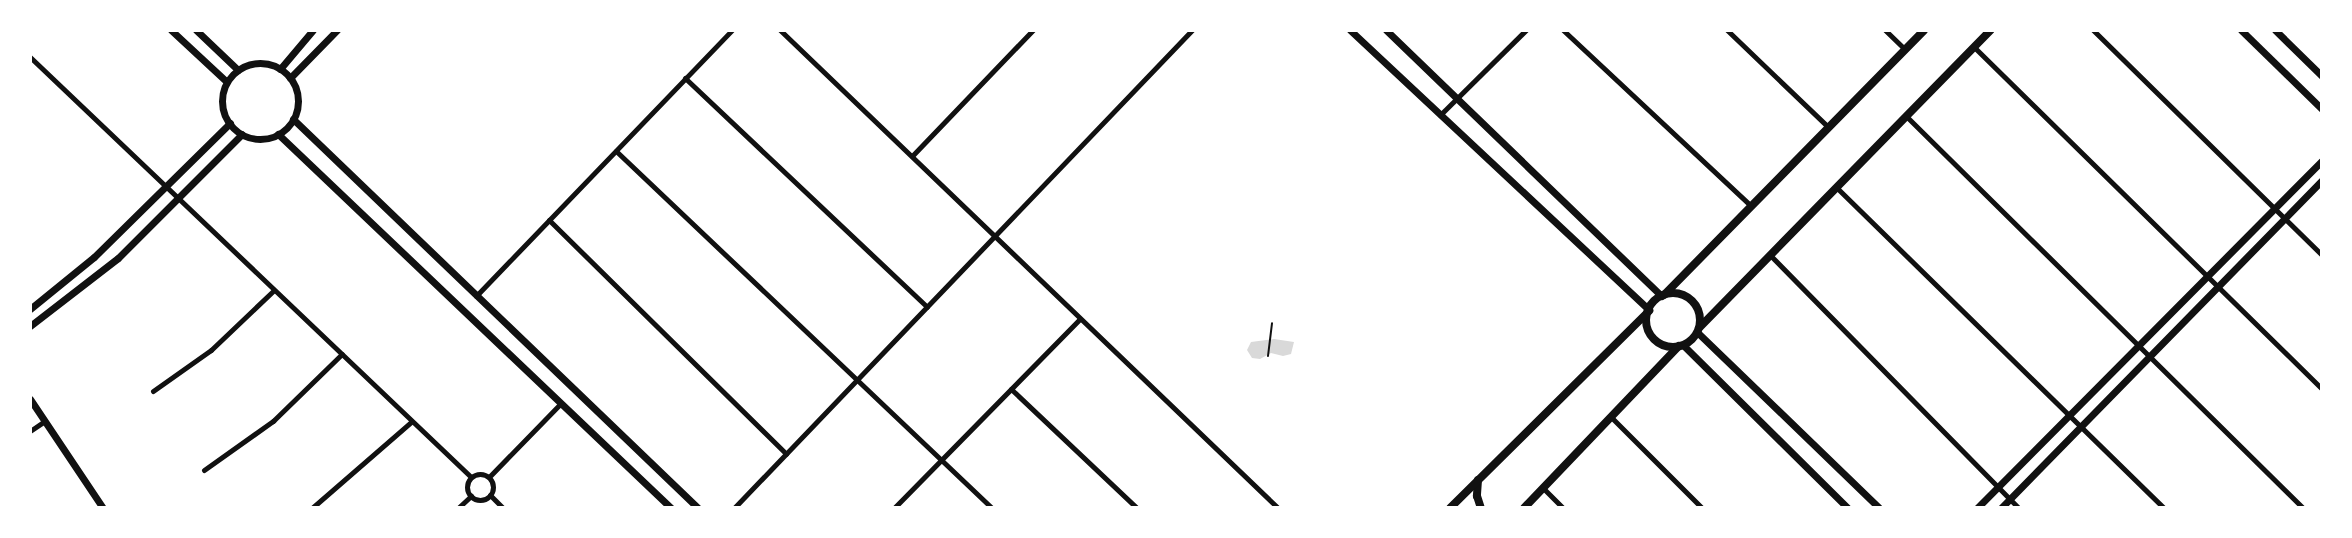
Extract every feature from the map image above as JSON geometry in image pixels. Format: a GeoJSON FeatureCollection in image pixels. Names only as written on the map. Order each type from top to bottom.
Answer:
{"type":"FeatureCollection","features":[{"type":"Feature","properties":{"kind":"main road"},"geometry":{"type":"LineString","coordinates":[[1450,508],[1924,30]]}},
{"type":"Feature","properties":{"kind":"main road"},"geometry":{"type":"LineString","coordinates":[[1524,508],[1991,30]]}},
{"type":"Feature","properties":{"kind":"main road"},"geometry":{"type":"LineString","coordinates":[[1662,296],[1678,293],[1693,302],[1700,318],[1698,330]]}},
{"type":"Feature","properties":{"kind":"main road"},"geometry":{"type":"LineString","coordinates":[[1648,311],[1647,324],[1654,339],[1670,347],[1681,345]]}},
{"type":"Feature","properties":{"kind":"main road"},"geometry":{"type":"LineString","coordinates":[[1478,480],[1478,501],[1481,508]]}},
{"type":"Feature","properties":{"kind":"street"},"geometry":{"type":"LineString","coordinates":[[171,30],[227,82]]}},
{"type":"Feature","properties":{"kind":"street"},"geometry":{"type":"LineString","coordinates":[[197,30],[238,70]]}},
{"type":"Feature","properties":{"kind":"street"},"geometry":{"type":"LineString","coordinates":[[280,69],[313,30]]}},
{"type":"Feature","properties":{"kind":"street"},"geometry":{"type":"LineString","coordinates":[[290,78],[337,30]]}},
{"type":"Feature","properties":{"kind":"street"},"geometry":{"type":"LineString","coordinates":[[476,296],[732,30]]}},
{"type":"Feature","properties":{"kind":"street"},"geometry":{"type":"LineString","coordinates":[[780,30],[1278,508]]}},
{"type":"Feature","properties":{"kind":"street"},"geometry":{"type":"LineString","coordinates":[[912,156],[1033,30]]}},
{"type":"Feature","properties":{"kind":"street"},"geometry":{"type":"LineString","coordinates":[[1350,30],[1648,311]]}},
{"type":"Feature","properties":{"kind":"street"},"geometry":{"type":"LineString","coordinates":[[1386,30],[1662,296]]}},
{"type":"Feature","properties":{"kind":"street"},"geometry":{"type":"LineString","coordinates":[[1440,115],[1526,30]]}},
{"type":"Feature","properties":{"kind":"street"},"geometry":{"type":"LineString","coordinates":[[1563,30],[1750,205]]}},
{"type":"Feature","properties":{"kind":"street"},"geometry":{"type":"LineString","coordinates":[[1727,30],[1828,127]]}},
{"type":"Feature","properties":{"kind":"street"},"geometry":{"type":"LineString","coordinates":[[1885,30],[1905,49]]}},
{"type":"Feature","properties":{"kind":"street"},"geometry":{"type":"LineString","coordinates":[[2093,30],[2322,255]]}},
{"type":"Feature","properties":{"kind":"street"},"geometry":{"type":"LineString","coordinates":[[2241,30],[2322,109]]}},
{"type":"Feature","properties":{"kind":"street"},"geometry":{"type":"LineString","coordinates":[[2275,30],[2322,76]]}},
{"type":"Feature","properties":{"kind":"street"},"geometry":{"type":"LineString","coordinates":[[734,508],[996,236],[1187,31]]}},
{"type":"Feature","properties":{"kind":"street"},"geometry":{"type":"LineString","coordinates":[[1974,47],[2322,389]]}},
{"type":"Feature","properties":{"kind":"street"},"geometry":{"type":"LineString","coordinates":[[30,57],[471,477]]}},
{"type":"Feature","properties":{"kind":"street"},"geometry":{"type":"LineString","coordinates":[[259,63],[280,69],[290,78],[298,103],[293,120],[278,134],[260,139],[242,134],[230,122],[223,103],[227,82],[238,70],[259,63]]}},
{"type":"Feature","properties":{"kind":"street"},"geometry":{"type":"LineString","coordinates":[[685,78],[927,307]]}},
{"type":"Feature","properties":{"kind":"street"},"geometry":{"type":"LineString","coordinates":[[1906,116],[2148,358],[2304,508]]}},
{"type":"Feature","properties":{"kind":"street"},"geometry":{"type":"LineString","coordinates":[[293,120],[698,508]]}},
{"type":"Feature","properties":{"kind":"street"},"geometry":{"type":"LineString","coordinates":[[30,309],[93,257],[230,122]]}},
{"type":"Feature","properties":{"kind":"street"},"geometry":{"type":"LineString","coordinates":[[30,326],[109,266],[242,134]]}},
{"type":"Feature","properties":{"kind":"street"},"geometry":{"type":"LineString","coordinates":[[278,134],[671,508]]}},
{"type":"Feature","properties":{"kind":"street"},"geometry":{"type":"LineString","coordinates":[[615,150],[992,508]]}},
{"type":"Feature","properties":{"kind":"street"},"geometry":{"type":"LineString","coordinates":[[1977,508],[2322,160]]}},
{"type":"Feature","properties":{"kind":"street"},"geometry":{"type":"LineString","coordinates":[[2001,508],[2322,180]]}},
{"type":"Feature","properties":{"kind":"street"},"geometry":{"type":"LineString","coordinates":[[1836,187],[2164,508]]}},
{"type":"Feature","properties":{"kind":"street"},"geometry":{"type":"LineString","coordinates":[[549,220],[786,454]]}},
{"type":"Feature","properties":{"kind":"street"},"geometry":{"type":"LineString","coordinates":[[1770,255],[2019,508]]}},
{"type":"Feature","properties":{"kind":"street"},"geometry":{"type":"LineString","coordinates":[[153,391],[211,350],[273,291]]}},
{"type":"Feature","properties":{"kind":"street"},"geometry":{"type":"LineString","coordinates":[[894,508],[1080,319]]}},
{"type":"Feature","properties":{"kind":"street"},"geometry":{"type":"LineString","coordinates":[[1698,330],[1879,508]]}},
{"type":"Feature","properties":{"kind":"street"},"geometry":{"type":"LineString","coordinates":[[1681,345],[1848,508]]}},
{"type":"Feature","properties":{"kind":"street"},"geometry":{"type":"LineString","coordinates":[[204,470],[273,421],[342,354]]}},
{"type":"Feature","properties":{"kind":"street"},"geometry":{"type":"LineString","coordinates":[[1012,389],[1137,508]]}},
{"type":"Feature","properties":{"kind":"street"},"geometry":{"type":"LineString","coordinates":[[30,399],[103,508]]}},
{"type":"Feature","properties":{"kind":"street"},"geometry":{"type":"LineString","coordinates":[[489,477],[561,403]]}},
{"type":"Feature","properties":{"kind":"street"},"geometry":{"type":"LineString","coordinates":[[1612,418],[1702,508]]}},
{"type":"Feature","properties":{"kind":"street"},"geometry":{"type":"LineString","coordinates":[[30,431],[45,421]]}},
{"type":"Feature","properties":{"kind":"street"},"geometry":{"type":"LineString","coordinates":[[313,508],[411,422]]}},
{"type":"Feature","properties":{"kind":"street"},"geometry":{"type":"LineString","coordinates":[[480,474],[489,477],[493,486],[490,495],[481,499],[471,496],[467,487],[471,477],[480,474]]}},
{"type":"Feature","properties":{"kind":"street"},"geometry":{"type":"LineString","coordinates":[[1543,488],[1563,508]]}},
{"type":"Feature","properties":{"kind":"street"},"geometry":{"type":"LineString","coordinates":[[490,495],[503,508]]}},
{"type":"Feature","properties":{"kind":"street"},"geometry":{"type":"LineString","coordinates":[[458,508],[471,496]]}},
{"type":"Feature","properties":{"kind":"path"},"geometry":{"type":"LineString","coordinates":[[1268,356],[1272,323]]}},
{"type":"Feature","properties":{"kind":"shaded area"},"geometry":{"type":"Polygon","coordinates":[[[1274,339],[1294,342],[1291,354],[1283,356],[1271,353],[1260,359],[1252,358],[1247,350],[1251,342],[1274,339]]]}}]}
